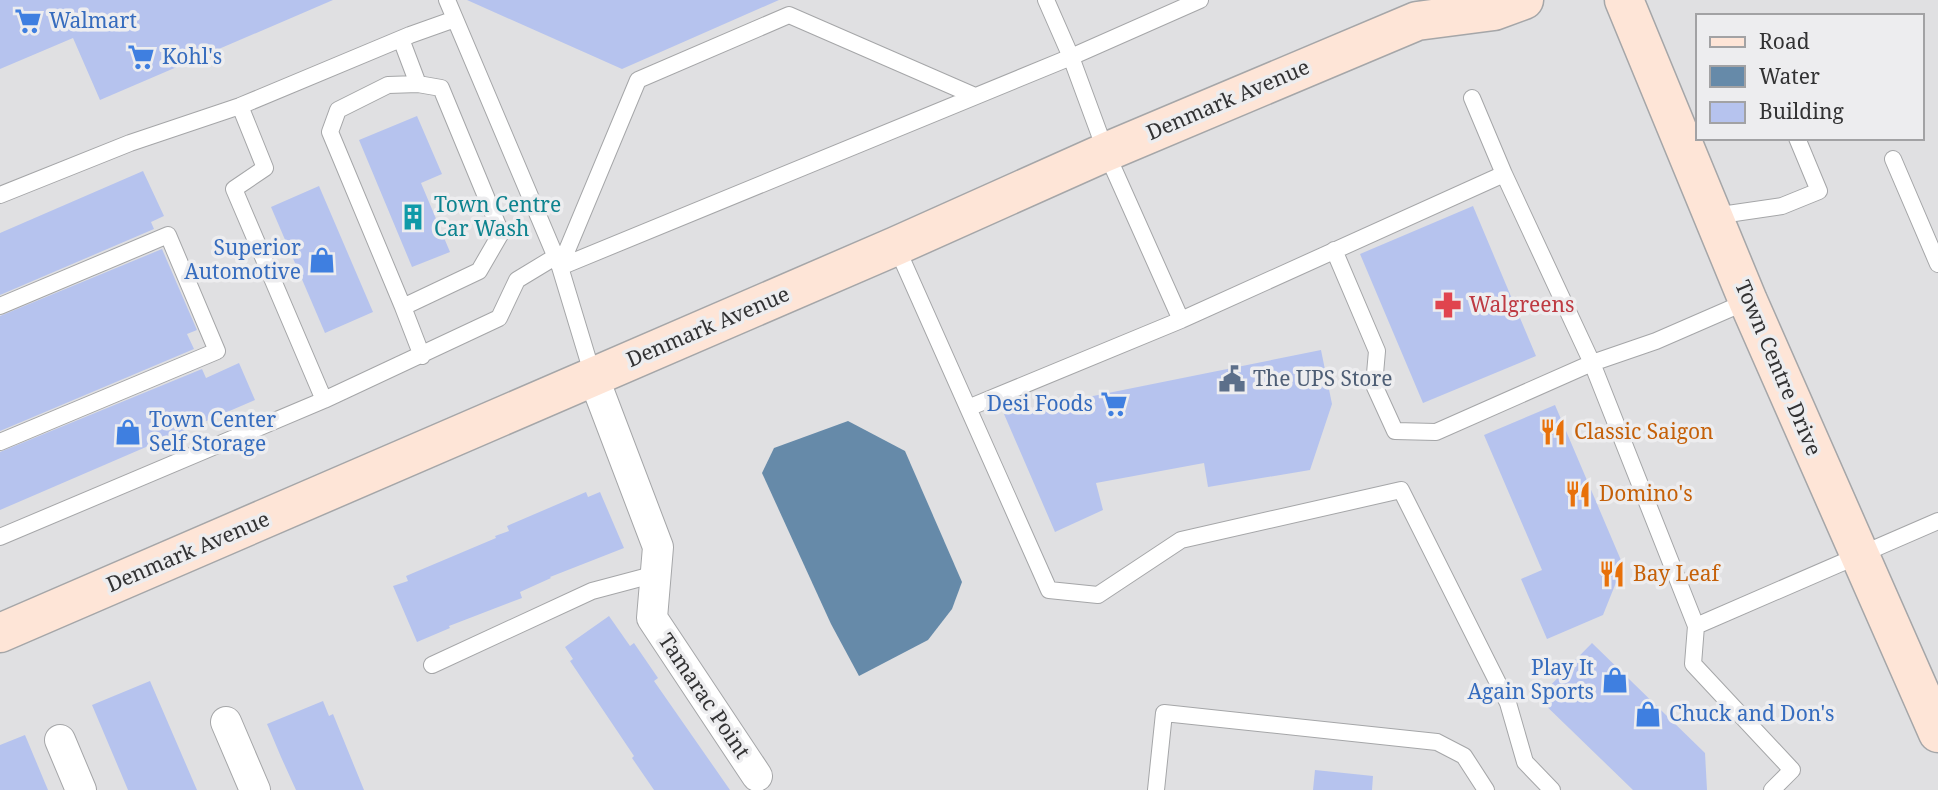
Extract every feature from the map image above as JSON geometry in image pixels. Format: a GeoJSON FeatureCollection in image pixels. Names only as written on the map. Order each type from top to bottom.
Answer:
{"type":"FeatureCollection","features":[{"type":"Feature","properties":{"kind":"street","name":"Denmark Avenue"},"geometry":{"type":"LineString","coordinates":[[0,633],[896,246],[1429,11],[1494,11],[1524,0]]}},
{"type":"Feature","properties":{"kind":"street","name":"Town Centre Drive"},"geometry":{"type":"LineString","coordinates":[[1624,0],[1748,301],[1938,733]]}},
{"type":"Feature","properties":{"kind":"street","name":"Tamarac Point"},"geometry":{"type":"LineString","coordinates":[[593,376],[658,547],[652,618],[757,776]]}},
{"type":"Feature","properties":{"kind":"street"},"geometry":{"type":"LineString","coordinates":[[226,722],[255,790]]}},
{"type":"Feature","properties":{"kind":"street"},"geometry":{"type":"LineString","coordinates":[[60,740],[81,790]]}},
{"type":"Feature","properties":{"kind":"lane"},"geometry":{"type":"LineString","coordinates":[[447,0],[557,262],[593,376]]}},
{"type":"Feature","properties":{"kind":"lane"},"geometry":{"type":"LineString","coordinates":[[1046,0],[1071,57],[1106,152],[1181,320]]}},
{"type":"Feature","properties":{"kind":"lane"},"geometry":{"type":"LineString","coordinates":[[0,537],[324,400],[499,318],[517,280],[557,262],[1071,57],[1200,0]]}},
{"type":"Feature","properties":{"kind":"lane"},"geometry":{"type":"LineString","coordinates":[[557,262],[638,80],[789,15],[975,96]]}},
{"type":"Feature","properties":{"kind":"lane"},"geometry":{"type":"LineString","coordinates":[[0,195],[130,143],[240,106],[455,19]]}},
{"type":"Feature","properties":{"kind":"lane"},"geometry":{"type":"LineString","coordinates":[[401,39],[418,84]]}},
{"type":"Feature","properties":{"kind":"lane"},"geometry":{"type":"LineString","coordinates":[[404,307],[479,271],[501,233],[441,88],[418,84],[388,85],[338,110],[330,132],[422,356]]}},
{"type":"Feature","properties":{"kind":"lane"},"geometry":{"type":"LineString","coordinates":[[1472,98],[1504,174],[1592,363],[1696,626],[1693,664],[1792,770],[1772,790]]}},
{"type":"Feature","properties":{"kind":"lane"},"geometry":{"type":"LineString","coordinates":[[240,106],[265,168],[234,189],[324,400]]}},
{"type":"Feature","properties":{"kind":"lane"},"geometry":{"type":"LineString","coordinates":[[1714,216],[1782,206],[1819,191],[1798,140]]}},
{"type":"Feature","properties":{"kind":"lane"},"geometry":{"type":"LineString","coordinates":[[1893,159],[1938,264]]}},
{"type":"Feature","properties":{"kind":"lane"},"geometry":{"type":"LineString","coordinates":[[968,408],[1181,320],[1504,174]]}},
{"type":"Feature","properties":{"kind":"lane"},"geometry":{"type":"LineString","coordinates":[[0,306],[168,235],[217,351],[0,442]]}},
{"type":"Feature","properties":{"kind":"lane"},"geometry":{"type":"LineString","coordinates":[[896,246],[1049,590],[1098,595],[1181,540],[1401,490],[1508,703],[1525,762],[1552,790]]}},
{"type":"Feature","properties":{"kind":"lane"},"geometry":{"type":"LineString","coordinates":[[1334,250],[1377,351],[1374,385],[1395,431],[1436,432],[1592,363],[1656,341],[1748,301]]}},
{"type":"Feature","properties":{"kind":"lane"},"geometry":{"type":"LineString","coordinates":[[1696,626],[1938,521]]}},
{"type":"Feature","properties":{"kind":"lane"},"geometry":{"type":"LineString","coordinates":[[432,664],[592,592],[656,574]]}},
{"type":"Feature","properties":{"kind":"lane"},"geometry":{"type":"LineString","coordinates":[[1156,790],[1164,713],[1437,742],[1464,756],[1486,790]]}},
{"type":"Feature","properties":{"kind":"water"},"geometry":{"type":"Polygon","coordinates":[[[848,421],[905,451],[962,582],[952,609],[928,640],[859,676],[831,624],[762,473],[774,448],[848,421]]]}},
{"type":"Feature","properties":{"kind":"building","name":"Kohl's"},"geometry":{"type":"Polygon","coordinates":[[[0,0],[333,0],[100,100],[73,38],[0,69],[0,0]]]}},
{"type":"Feature","properties":{"kind":"building"},"geometry":{"type":"Polygon","coordinates":[[[467,0],[779,0],[622,69],[467,0]]]}},
{"type":"Feature","properties":{"kind":"building","name":"Town Centre Car Wash"},"geometry":{"type":"Polygon","coordinates":[[[417,116],[442,174],[421,183],[450,252],[412,267],[359,140],[417,116]]]}},
{"type":"Feature","properties":{"kind":"building"},"geometry":{"type":"Polygon","coordinates":[[[143,171],[164,216],[151,222],[154,229],[0,295],[0,233],[143,171]]]}},
{"type":"Feature","properties":{"kind":"building","name":"Superior Automotive"},"geometry":{"type":"Polygon","coordinates":[[[319,186],[373,312],[325,333],[271,207],[319,186]]]}},
{"type":"Feature","properties":{"kind":"building","name":"Walgreens"},"geometry":{"type":"Polygon","coordinates":[[[1473,206],[1536,356],[1423,403],[1360,254],[1473,206]]]}},
{"type":"Feature","properties":{"kind":"building"},"geometry":{"type":"Polygon","coordinates":[[[162,249],[197,330],[187,334],[194,349],[0,431],[0,316],[162,249]]]}},
{"type":"Feature","properties":{"kind":"building"},"geometry":{"type":"Polygon","coordinates":[[[1321,350],[1332,404],[1310,470],[1208,487],[1204,463],[1096,483],[1103,510],[1055,532],[1004,414],[1321,350]]]}},
{"type":"Feature","properties":{"kind":"building","name":"Town Center Self Storage"},"geometry":{"type":"Polygon","coordinates":[[[239,363],[255,400],[0,510],[0,452],[202,369],[206,378],[239,363]]]}},
{"type":"Feature","properties":{"kind":"building"},"geometry":{"type":"Polygon","coordinates":[[[1555,405],[1623,565],[1603,615],[1547,639],[1521,579],[1542,570],[1484,435],[1555,405]]]}},
{"type":"Feature","properties":{"kind":"building"},"geometry":{"type":"Polygon","coordinates":[[[586,492],[588,497],[600,492],[624,548],[550,577],[520,592],[522,598],[449,626],[450,628],[417,642],[393,586],[408,581],[406,576],[496,538],[495,536],[509,531],[507,526],[586,492]]]}},
{"type":"Feature","properties":{"kind":"building"},"geometry":{"type":"Polygon","coordinates":[[[609,616],[630,646],[634,643],[658,678],[654,681],[730,790],[654,790],[570,661],[573,659],[565,647],[609,616]]]}},
{"type":"Feature","properties":{"kind":"building"},"geometry":{"type":"Polygon","coordinates":[[[1592,643],[1705,753],[1707,790],[1633,790],[1538,698],[1592,643]]]}},
{"type":"Feature","properties":{"kind":"building"},"geometry":{"type":"Polygon","coordinates":[[[150,681],[197,790],[128,790],[92,705],[150,681]]]}},
{"type":"Feature","properties":{"kind":"building"},"geometry":{"type":"Polygon","coordinates":[[[323,701],[329,716],[333,714],[364,790],[296,790],[267,724],[323,701]]]}},
{"type":"Feature","properties":{"kind":"building"},"geometry":{"type":"Polygon","coordinates":[[[25,735],[48,790],[0,790],[0,745],[25,735]]]}},
{"type":"Feature","properties":{"kind":"building"},"geometry":{"type":"Polygon","coordinates":[[[1315,770],[1373,776],[1372,790],[1313,790],[1315,770]]]}},
{"type":"Feature","properties":{"kind":"place","name":"Walmart"},"geometry":{"type":"Point","coordinates":[28,21]}},
{"type":"Feature","properties":{"kind":"place","name":"Kohl's"},"geometry":{"type":"Point","coordinates":[141,57]}},
{"type":"Feature","properties":{"kind":"place","name":"Town Centre Car Wash"},"geometry":{"type":"Point","coordinates":[413,217]}},
{"type":"Feature","properties":{"kind":"place","name":"Superior Automotive"},"geometry":{"type":"Point","coordinates":[322,260]}},
{"type":"Feature","properties":{"kind":"place","name":"Walgreens"},"geometry":{"type":"Point","coordinates":[1448,305]}},
{"type":"Feature","properties":{"kind":"place","name":"The UPS Store"},"geometry":{"type":"Point","coordinates":[1232,379]}},
{"type":"Feature","properties":{"kind":"place","name":"Desi Foods"},"geometry":{"type":"Point","coordinates":[1114,404]}},
{"type":"Feature","properties":{"kind":"place","name":"Town Center Self Storage"},"geometry":{"type":"Point","coordinates":[128,432]}},
{"type":"Feature","properties":{"kind":"place","name":"Classic Saigon"},"geometry":{"type":"Point","coordinates":[1553,432]}},
{"type":"Feature","properties":{"kind":"place","name":"Domino's"},"geometry":{"type":"Point","coordinates":[1578,494]}},
{"type":"Feature","properties":{"kind":"place","name":"Bay Leaf"},"geometry":{"type":"Point","coordinates":[1612,574]}},
{"type":"Feature","properties":{"kind":"place","name":"Play It Again Sports"},"geometry":{"type":"Point","coordinates":[1615,680]}},
{"type":"Feature","properties":{"kind":"place","name":"Chuck and Don's"},"geometry":{"type":"Point","coordinates":[1648,714]}}]}
